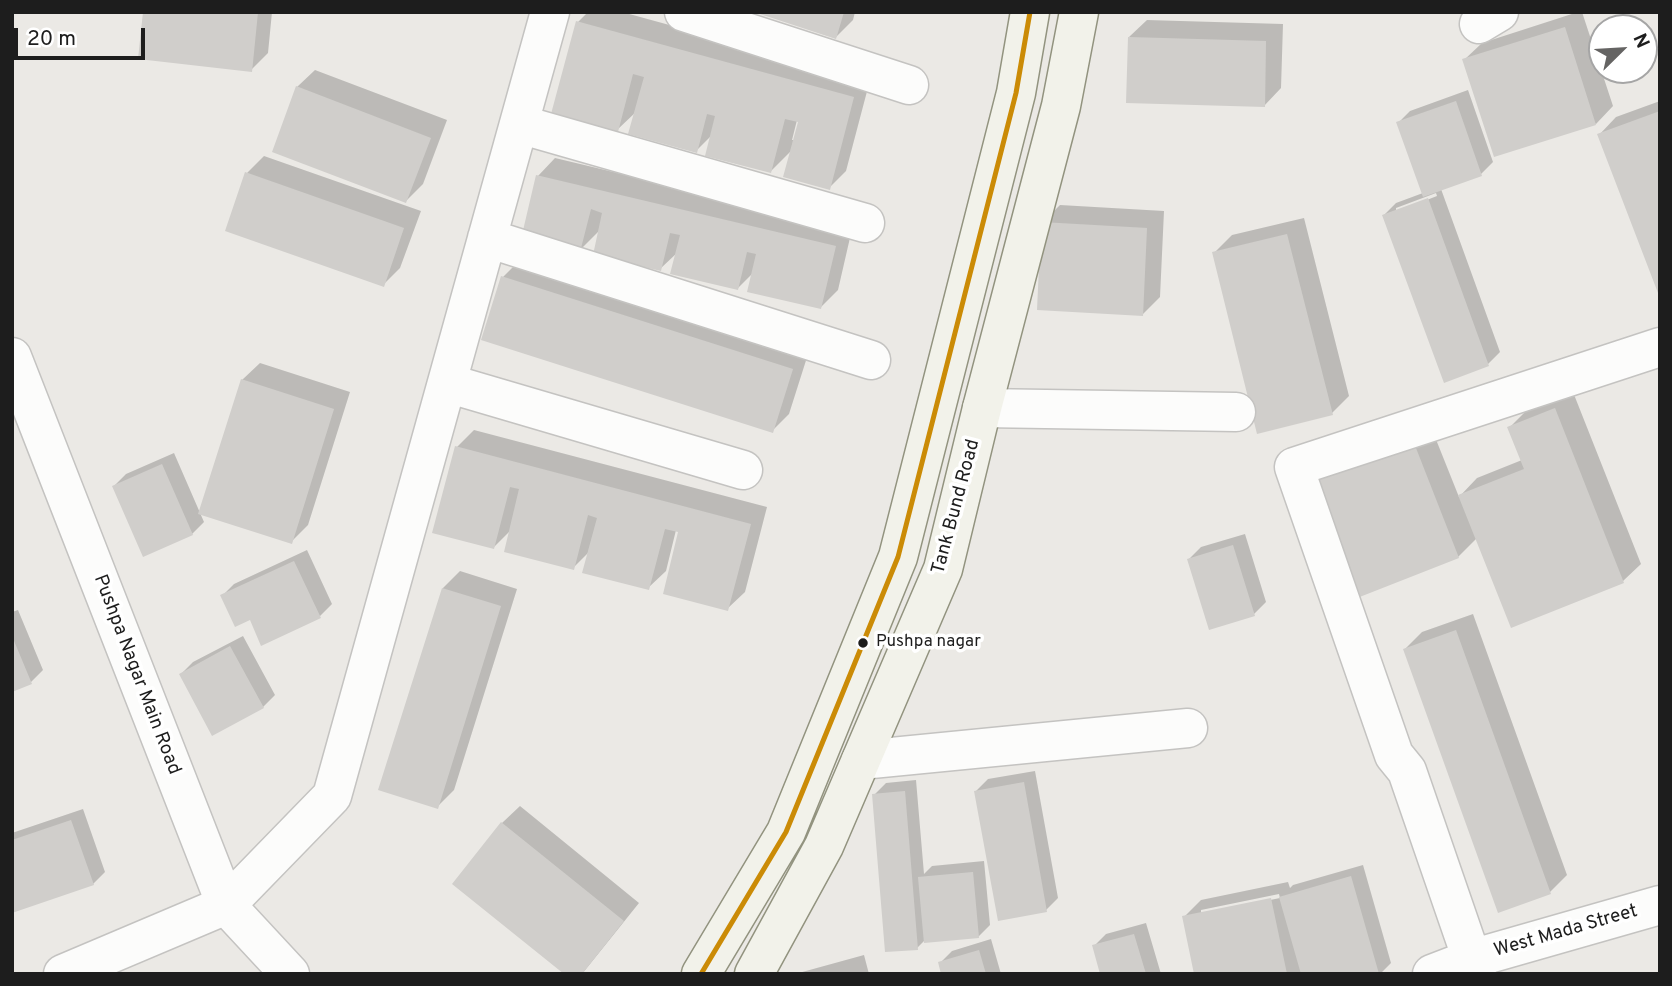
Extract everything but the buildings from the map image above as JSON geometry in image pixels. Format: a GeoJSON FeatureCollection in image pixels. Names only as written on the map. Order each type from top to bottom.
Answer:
{"type":"FeatureCollection","features":[{"type":"Feature","properties":{"kind":"main road"},"geometry":{"type":"LineString","coordinates":[[701,974],[786,832],[898,557],[1016,93],[1030,12]]}},
{"type":"Feature","properties":{"kind":"main road","name":"Tank Bund Road"},"geometry":{"type":"LineString","coordinates":[[754,974],[824,846],[943,569],[1061,106],[1079,12]]}},
{"type":"Feature","properties":{"kind":"main road"},"geometry":{"type":"LineString","coordinates":[[818,754],[860,760]]}},
{"type":"Feature","properties":{"kind":"street"},"geometry":{"type":"LineString","coordinates":[[63,974],[226,905],[332,796],[550,12]]}},
{"type":"Feature","properties":{"kind":"street"},"geometry":{"type":"LineString","coordinates":[[684,12],[909,85]]}},
{"type":"Feature","properties":{"kind":"street"},"geometry":{"type":"LineString","coordinates":[[519,124],[865,223]]}},
{"type":"Feature","properties":{"kind":"street"},"geometry":{"type":"LineString","coordinates":[[487,238],[870,360]]}},
{"type":"Feature","properties":{"kind":"street"},"geometry":{"type":"LineString","coordinates":[[1474,966],[1407,771],[1394,755],[1294,467],[1660,347]]}},
{"type":"Feature","properties":{"kind":"street","name":"Pushpa Nagar Main Road"},"geometry":{"type":"LineString","coordinates":[[12,357],[23,421],[226,905],[290,974]]}},
{"type":"Feature","properties":{"kind":"street"},"geometry":{"type":"LineString","coordinates":[[447,383],[743,470]]}},
{"type":"Feature","properties":{"kind":"street"},"geometry":{"type":"LineString","coordinates":[[982,408],[1236,412]]}},
{"type":"Feature","properties":{"kind":"street"},"geometry":{"type":"LineString","coordinates":[[860,760],[1188,728]]}},
{"type":"Feature","properties":{"kind":"street","name":"West Mada Street"},"geometry":{"type":"LineString","coordinates":[[1432,974],[1474,966],[1660,905]]}},
{"type":"Feature","properties":{"kind":"transit line"},"geometry":{"type":"LineString","coordinates":[[701,974],[786,832],[898,557],[1016,93],[1030,12]]}},
{"type":"Feature","properties":{"kind":"place","name":"Pushpa nagar"},"geometry":{"type":"Point","coordinates":[863,643]}}]}
